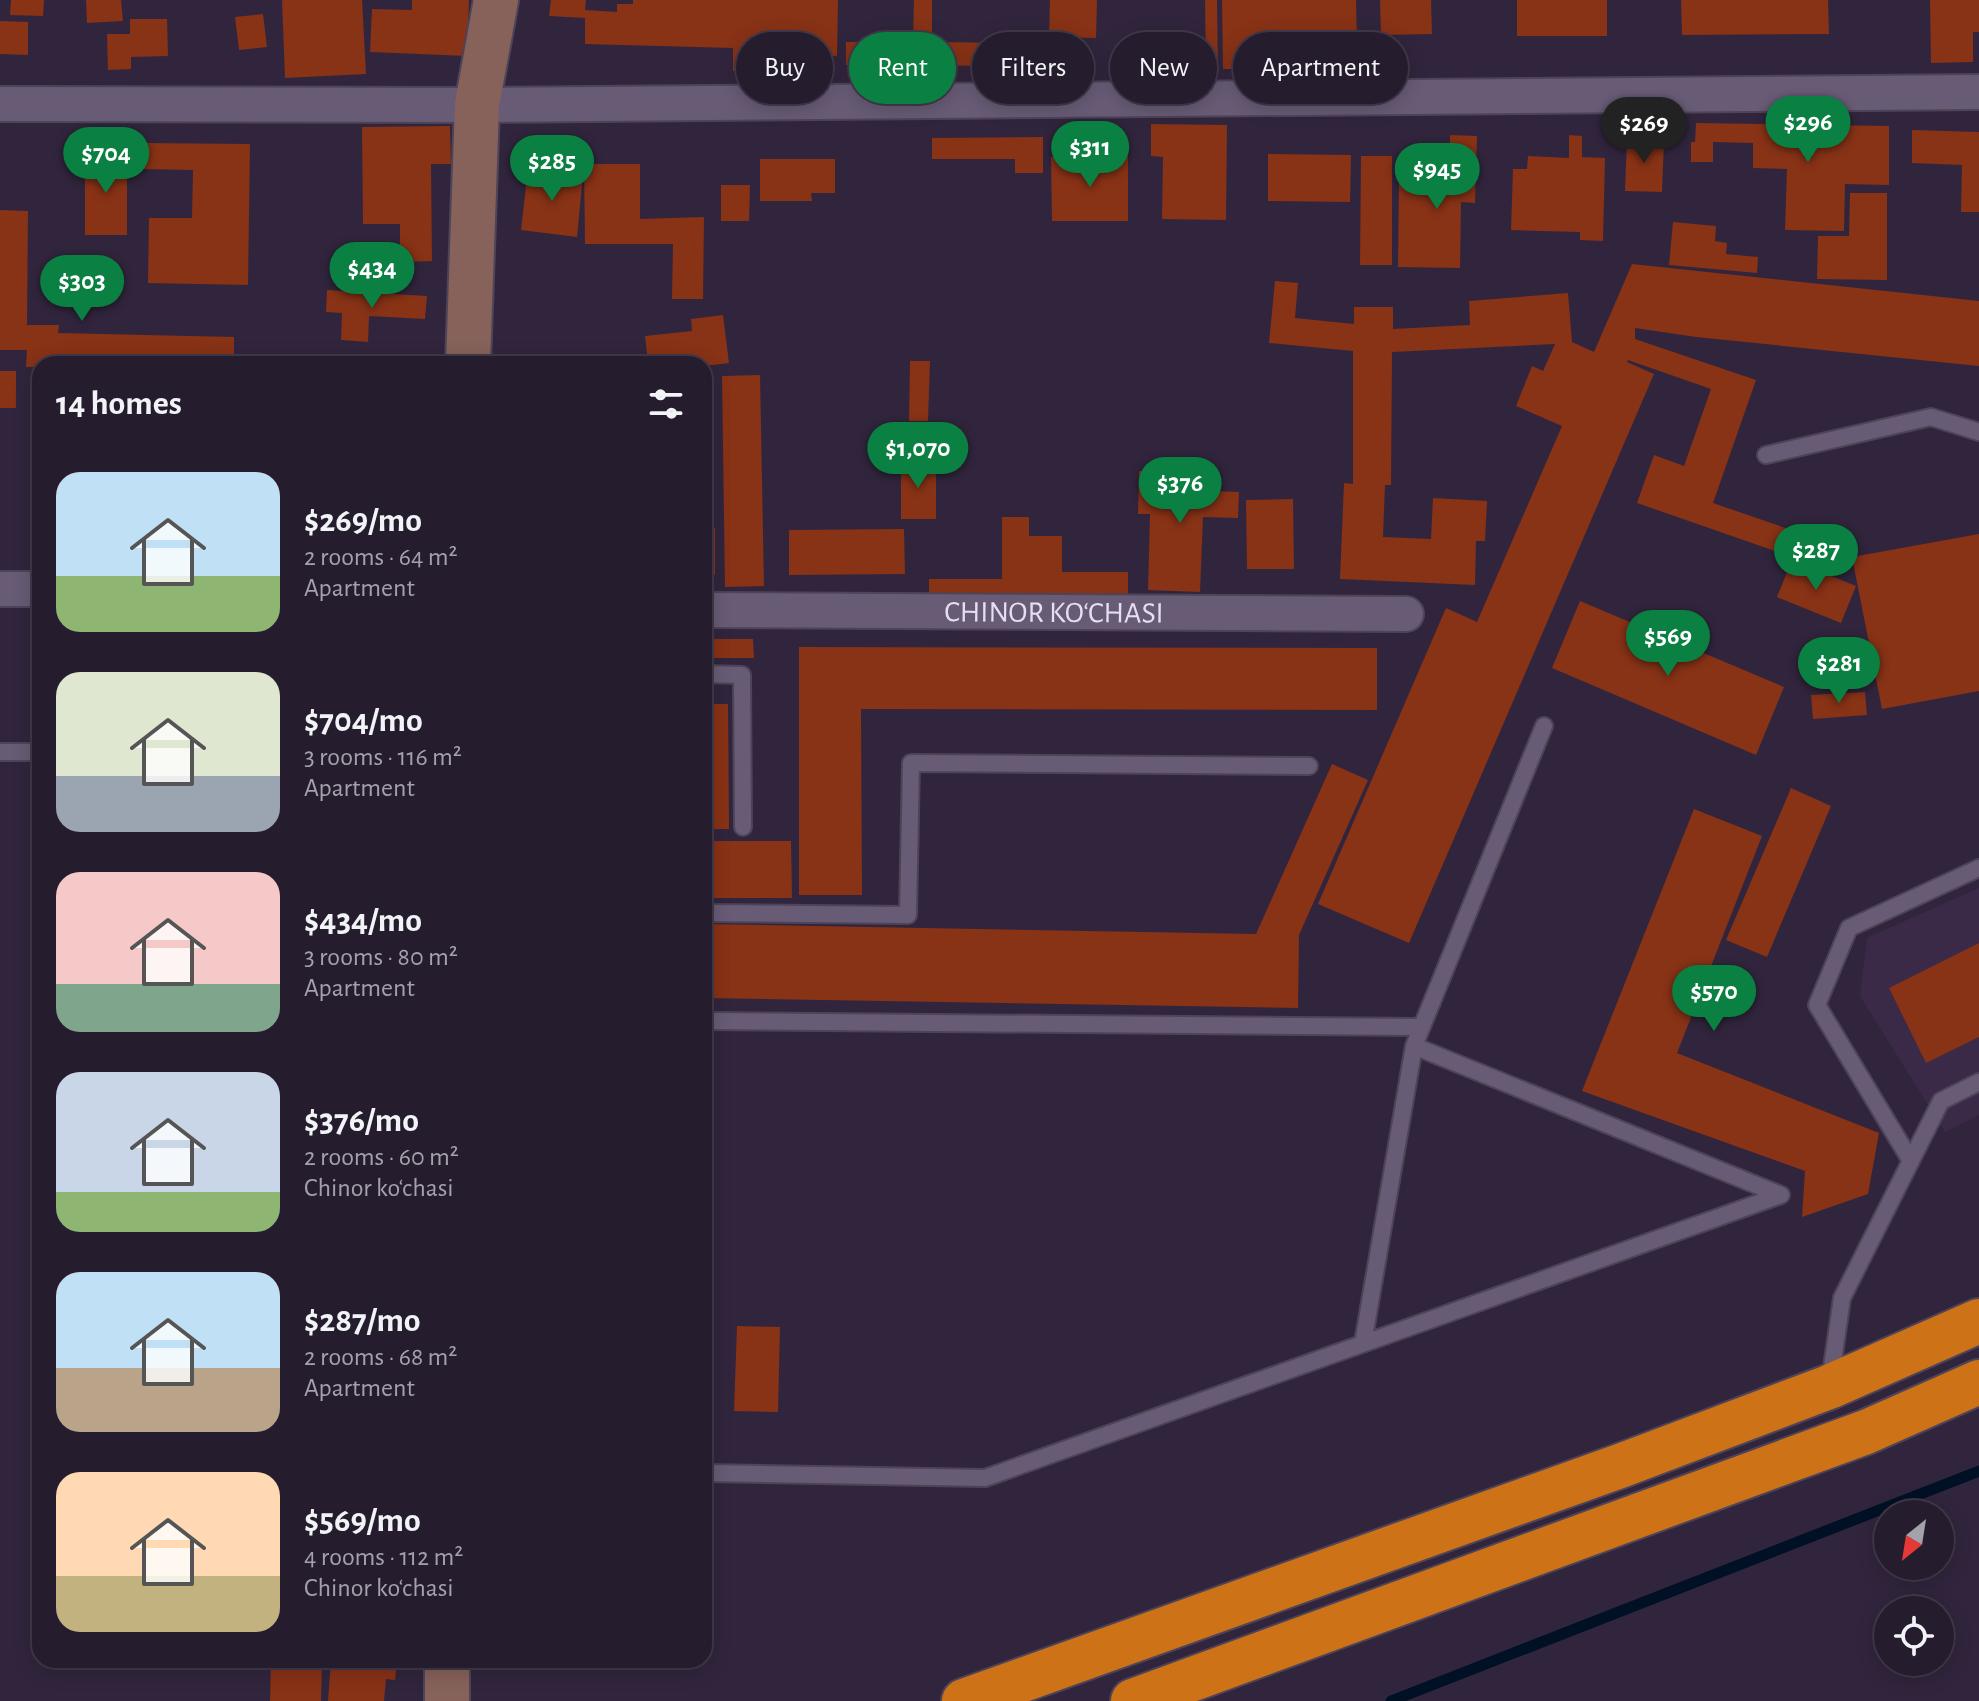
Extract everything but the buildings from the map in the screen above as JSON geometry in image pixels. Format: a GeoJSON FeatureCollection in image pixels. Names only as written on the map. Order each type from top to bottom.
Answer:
{"type":"FeatureCollection","features":[{"type":"Feature","properties":{"kind":"highway"},"geometry":{"type":"LineString","coordinates":[[964,1701],[1606,1471],[1829,1387],[1979,1321]]}},
{"type":"Feature","properties":{"kind":"highway"},"geometry":{"type":"LineString","coordinates":[[1133,1701],[1866,1432],[1979,1382]]}},
{"type":"Feature","properties":{"kind":"street"},"geometry":{"type":"LineString","coordinates":[[468,356],[477,105],[496,0]]}},
{"type":"Feature","properties":{"kind":"street"},"geometry":{"type":"LineString","coordinates":[[0,104],[477,105],[1979,92]]}},
{"type":"Feature","properties":{"kind":"street"},"geometry":{"type":"LineString","coordinates":[[0,589],[32,589]]}},
{"type":"Feature","properties":{"kind":"street","name":"CHINOR KO‘CHASI"},"geometry":{"type":"LineString","coordinates":[[712,610],[1406,614]]}},
{"type":"Feature","properties":{"kind":"street"},"geometry":{"type":"LineString","coordinates":[[447,1668],[447,1701]]}},
{"type":"Feature","properties":{"kind":"lane"},"geometry":{"type":"LineString","coordinates":[[1766,455],[1931,417],[1979,432]]}},
{"type":"Feature","properties":{"kind":"lane"},"geometry":{"type":"LineString","coordinates":[[712,674],[742,675],[743,827]]}},
{"type":"Feature","properties":{"kind":"lane"},"geometry":{"type":"LineString","coordinates":[[1363,1343],[1414,1046],[1544,726]]}},
{"type":"Feature","properties":{"kind":"lane"},"geometry":{"type":"LineString","coordinates":[[0,752],[32,752]]}},
{"type":"Feature","properties":{"kind":"lane"},"geometry":{"type":"LineString","coordinates":[[712,913],[908,915],[911,763],[1309,766]]}},
{"type":"Feature","properties":{"kind":"lane"},"geometry":{"type":"LineString","coordinates":[[1911,1161],[1817,1005],[1849,928],[1979,868]]}},
{"type":"Feature","properties":{"kind":"lane"},"geometry":{"type":"LineString","coordinates":[[712,1021],[1421,1027]]}},
{"type":"Feature","properties":{"kind":"lane"},"geometry":{"type":"LineString","coordinates":[[712,1473],[985,1478],[1781,1195],[1414,1046]]}},
{"type":"Feature","properties":{"kind":"lane"},"geometry":{"type":"LineString","coordinates":[[1829,1387],[1842,1298],[1941,1101],[1979,1082]]}},
{"type":"Feature","properties":{"kind":"shaded area"},"geometry":{"type":"Polygon","coordinates":[[[1979,888],[1979,1115],[1945,1132],[1860,996],[1867,938],[1979,888]]]}},
{"type":"Feature","properties":{"kind":"waterway"},"geometry":{"type":"LineString","coordinates":[[1391,1701],[1979,1471]]}}]}
